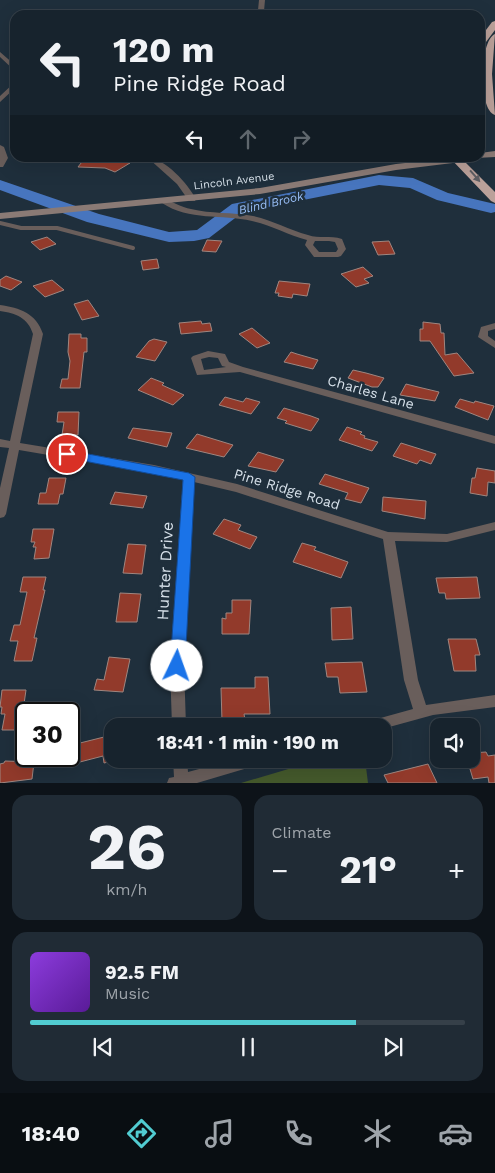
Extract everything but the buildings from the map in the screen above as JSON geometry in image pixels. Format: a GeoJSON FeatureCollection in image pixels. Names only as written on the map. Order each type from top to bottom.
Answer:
{"type":"FeatureCollection","features":[{"type":"Feature","properties":{"kind":"highway"},"geometry":{"type":"LineString","coordinates":[[485,37],[495,24]]}},
{"type":"Feature","properties":{"kind":"highway"},"geometry":{"type":"LineString","coordinates":[[495,38],[486,72],[488,94],[495,112]]}},
{"type":"Feature","properties":{"kind":"highway"},"geometry":{"type":"LineString","coordinates":[[463,162],[493,197]]}},
{"type":"Feature","properties":{"kind":"street"},"geometry":{"type":"LineString","coordinates":[[0,54],[10,63]]}},
{"type":"Feature","properties":{"kind":"street"},"geometry":{"type":"LineString","coordinates":[[0,100],[10,89]]}},
{"type":"Feature","properties":{"kind":"street"},"geometry":{"type":"LineString","coordinates":[[0,147],[4,158],[0,165]]}},
{"type":"Feature","properties":{"kind":"street"},"geometry":{"type":"LineString","coordinates":[[157,162],[168,169],[189,192],[192,199]]}},
{"type":"Feature","properties":{"kind":"street","name":"Lincoln Avenue"},"geometry":{"type":"LineString","coordinates":[[0,216],[165,202],[260,191],[432,162]]}},
{"type":"Feature","properties":{"kind":"street"},"geometry":{"type":"LineString","coordinates":[[165,202],[170,207],[185,210],[263,220],[312,239]]}},
{"type":"Feature","properties":{"kind":"street"},"geometry":{"type":"LineString","coordinates":[[0,308],[31,318],[38,334],[0,514]]}},
{"type":"Feature","properties":{"kind":"street"},"geometry":{"type":"LineString","coordinates":[[495,326],[484,329],[483,336],[495,345]]}},
{"type":"Feature","properties":{"kind":"street","name":"Charles Lane"},"geometry":{"type":"LineString","coordinates":[[240,369],[495,440]]}},
{"type":"Feature","properties":{"kind":"street","name":"Pine Ridge Road"},"geometry":{"type":"LineString","coordinates":[[0,443],[154,469],[237,488],[388,536],[447,538],[495,526]]}},
{"type":"Feature","properties":{"kind":"street","name":"Hunter Drive"},"geometry":{"type":"LineString","coordinates":[[179,718],[177,666],[189,477]]}},
{"type":"Feature","properties":{"kind":"street"},"geometry":{"type":"LineString","coordinates":[[388,536],[408,662],[421,712]]}},
{"type":"Feature","properties":{"kind":"street"},"geometry":{"type":"LineString","coordinates":[[392,720],[421,712],[495,701]]}},
{"type":"Feature","properties":{"kind":"street"},"geometry":{"type":"LineString","coordinates":[[179,768],[177,782],[226,768]]}},
{"type":"Feature","properties":{"kind":"lane"},"geometry":{"type":"LineString","coordinates":[[0,223],[29,230],[46,227],[57,228],[133,248]]}},
{"type":"Feature","properties":{"kind":"green space"},"geometry":{"type":"Polygon","coordinates":[[[292,768],[366,768],[368,783],[241,783],[292,768]]]}},
{"type":"Feature","properties":{"kind":"waterway","name":"Blind Brook"},"geometry":{"type":"LineString","coordinates":[[0,185],[93,218],[169,237],[203,234],[238,208],[379,180],[413,183],[443,197],[491,208]]}},
{"type":"Feature","properties":{"kind":"route"},"geometry":{"type":"LineString","coordinates":[[67,454],[189,477],[177,666]]}}]}
